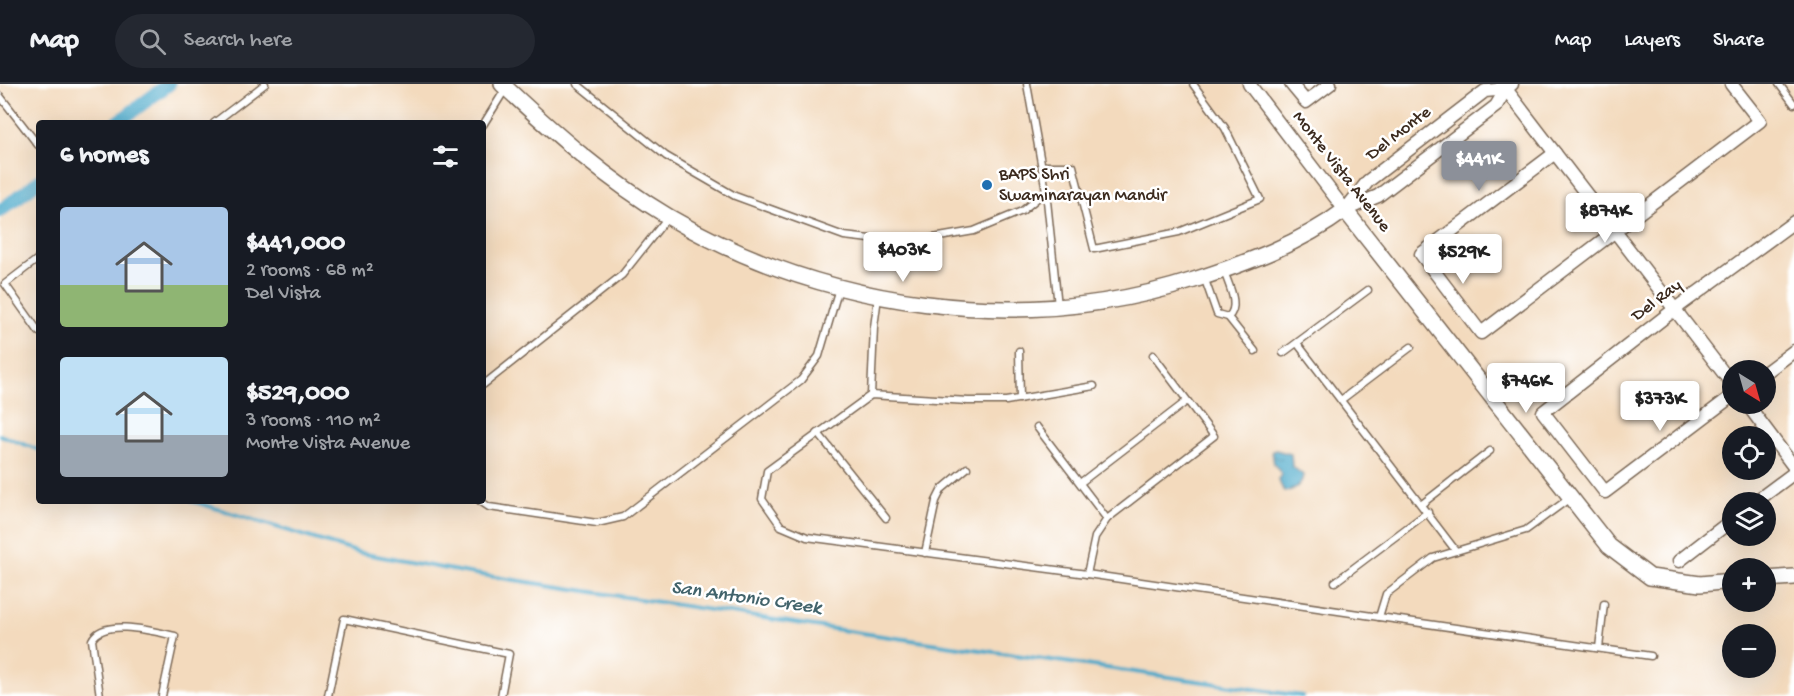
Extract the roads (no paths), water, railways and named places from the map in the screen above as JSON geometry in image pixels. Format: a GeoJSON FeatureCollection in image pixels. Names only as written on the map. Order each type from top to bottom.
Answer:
{"type":"FeatureCollection","features":[{"type":"Feature","properties":{"kind":"street","name":"Monte Vista Avenue"},"geometry":{"type":"LineString","coordinates":[[1249,84],[1609,546],[1650,577],[1700,584],[1722,582]]}},
{"type":"Feature","properties":{"kind":"street"},"geometry":{"type":"LineString","coordinates":[[1292,84],[1306,102],[1330,84]]}},
{"type":"Feature","properties":{"kind":"street"},"geometry":{"type":"LineString","coordinates":[[1555,153],[1421,254],[1480,333],[1760,120],[1731,84]]}},
{"type":"Feature","properties":{"kind":"street"},"geometry":{"type":"LineString","coordinates":[[504,86],[586,160],[669,217],[741,254],[775,268],[839,288],[878,297],[946,306],[993,309],[1058,307],[1130,297],[1170,288],[1252,260],[1310,233],[1345,210]]}},
{"type":"Feature","properties":{"kind":"street","name":"Del Monte"},"geometry":{"type":"LineString","coordinates":[[1345,210],[1377,196],[1496,106],[1507,86]]}},
{"type":"Feature","properties":{"kind":"street","name":"Del Monte"},"geometry":{"type":"LineString","coordinates":[[1345,210],[1368,181],[1485,91],[1507,86]]}},
{"type":"Feature","properties":{"kind":"street"},"geometry":{"type":"LineString","coordinates":[[1507,86],[1555,153],[1722,371]]}},
{"type":"Feature","properties":{"kind":"street","name":"Del Ray"},"geometry":{"type":"LineString","coordinates":[[1722,404],[1605,492],[1543,412],[1675,309],[1794,222]]}},
{"type":"Feature","properties":{"kind":"street"},"geometry":{"type":"LineString","coordinates":[[1776,364],[1794,351]]}},
{"type":"Feature","properties":{"kind":"street"},"geometry":{"type":"LineString","coordinates":[[1754,414],[1794,467]]}},
{"type":"Feature","properties":{"kind":"street"},"geometry":{"type":"LineString","coordinates":[[1768,492],[1794,473]]}},
{"type":"Feature","properties":{"kind":"street"},"geometry":{"type":"LineString","coordinates":[[1679,561],[1722,528]]}},
{"type":"Feature","properties":{"kind":"street"},"geometry":{"type":"LineString","coordinates":[[1776,578],[1794,577]]}},
{"type":"Feature","properties":{"kind":"lane"},"geometry":{"type":"LineString","coordinates":[[218,120],[265,84]]}},
{"type":"Feature","properties":{"kind":"lane"},"geometry":{"type":"LineString","coordinates":[[577,84],[666,156],[725,190],[844,236],[904,243],[974,231],[1022,211],[1046,190]]}},
{"type":"Feature","properties":{"kind":"lane"},"geometry":{"type":"LineString","coordinates":[[1027,84],[1046,190],[1058,307]]}},
{"type":"Feature","properties":{"kind":"lane"},"geometry":{"type":"LineString","coordinates":[[1042,166],[1073,166],[1094,249],[1179,231],[1260,199],[1225,128],[1193,84]]}},
{"type":"Feature","properties":{"kind":"lane"},"geometry":{"type":"LineString","coordinates":[[1779,84],[1794,104]]}},
{"type":"Feature","properties":{"kind":"lane"},"geometry":{"type":"LineString","coordinates":[[486,120],[504,86]]}},
{"type":"Feature","properties":{"kind":"lane"},"geometry":{"type":"LineString","coordinates":[[0,96],[36,143]]}},
{"type":"Feature","properties":{"kind":"lane"},"geometry":{"type":"LineString","coordinates":[[486,383],[622,275],[669,217]]}},
{"type":"Feature","properties":{"kind":"lane"},"geometry":{"type":"LineString","coordinates":[[36,260],[5,284],[36,328]]}},
{"type":"Feature","properties":{"kind":"lane"},"geometry":{"type":"LineString","coordinates":[[1224,270],[1234,306],[1232,314],[1228,317]]}},
{"type":"Feature","properties":{"kind":"lane"},"geometry":{"type":"LineString","coordinates":[[1203,277],[1216,314],[1228,317],[1255,351]]}},
{"type":"Feature","properties":{"kind":"lane"},"geometry":{"type":"LineString","coordinates":[[484,504],[489,507],[597,523],[623,517],[801,380],[819,356],[839,288]]}},
{"type":"Feature","properties":{"kind":"lane"},"geometry":{"type":"LineString","coordinates":[[1283,353],[1368,290]]}},
{"type":"Feature","properties":{"kind":"lane"},"geometry":{"type":"LineString","coordinates":[[871,395],[874,327],[878,297]]}},
{"type":"Feature","properties":{"kind":"lane"},"geometry":{"type":"LineString","coordinates":[[1297,343],[1456,551]]}},
{"type":"Feature","properties":{"kind":"lane"},"geometry":{"type":"LineString","coordinates":[[1341,400],[1411,347]]}},
{"type":"Feature","properties":{"kind":"lane"},"geometry":{"type":"LineString","coordinates":[[1019,351],[1020,399]]}},
{"type":"Feature","properties":{"kind":"lane"},"geometry":{"type":"LineString","coordinates":[[1087,574],[1095,537],[1107,519],[1214,436],[1153,355]]}},
{"type":"Feature","properties":{"kind":"lane"},"geometry":{"type":"LineString","coordinates":[[1094,386],[1020,399],[968,401],[871,395],[767,471],[762,499],[781,526],[807,537],[1087,574],[1651,656]]}},
{"type":"Feature","properties":{"kind":"lane"},"geometry":{"type":"LineString","coordinates":[[1080,483],[1187,401]]}},
{"type":"Feature","properties":{"kind":"lane"},"geometry":{"type":"LineString","coordinates":[[1037,427],[1107,519]]}},
{"type":"Feature","properties":{"kind":"lane"},"geometry":{"type":"LineString","coordinates":[[818,433],[886,518]]}},
{"type":"Feature","properties":{"kind":"lane"},"geometry":{"type":"LineString","coordinates":[[1422,504],[1491,451]]}},
{"type":"Feature","properties":{"kind":"lane"},"geometry":{"type":"LineString","coordinates":[[925,553],[934,508],[942,489],[967,468]]}},
{"type":"Feature","properties":{"kind":"lane"},"geometry":{"type":"LineString","coordinates":[[1379,617],[1386,594],[1433,558],[1526,530],[1570,497]]}},
{"type":"Feature","properties":{"kind":"lane"},"geometry":{"type":"LineString","coordinates":[[1335,582],[1428,512]]}},
{"type":"Feature","properties":{"kind":"lane"},"geometry":{"type":"LineString","coordinates":[[1599,648],[1604,604]]}},
{"type":"Feature","properties":{"kind":"lane"},"geometry":{"type":"LineString","coordinates":[[328,696],[344,619],[509,654],[501,696]]}},
{"type":"Feature","properties":{"kind":"lane"},"geometry":{"type":"LineString","coordinates":[[100,696],[93,636],[102,631],[130,627],[175,636],[162,696]]}},
{"type":"Feature","properties":{"kind":"water"},"geometry":{"type":"Polygon","coordinates":[[[1272,451],[1291,454],[1292,466],[1303,475],[1297,487],[1284,492],[1278,479],[1282,475],[1274,464],[1272,451]]]}},
{"type":"Feature","properties":{"kind":"waterway"},"geometry":{"type":"LineString","coordinates":[[121,120],[169,84]]}},
{"type":"Feature","properties":{"kind":"waterway"},"geometry":{"type":"LineString","coordinates":[[0,211],[36,183]]}},
{"type":"Feature","properties":{"kind":"waterway","name":"San Antonio Creek"},"geometry":{"type":"LineString","coordinates":[[0,435],[36,449]]}},
{"type":"Feature","properties":{"kind":"waterway","name":"San Antonio Creek"},"geometry":{"type":"LineString","coordinates":[[202,504],[360,553],[469,573],[841,630],[1302,696]]}},
{"type":"Feature","properties":{"kind":"place","name":"BAPS Shri Swaminarayan Mandir"},"geometry":{"type":"Point","coordinates":[987,185]}}]}
